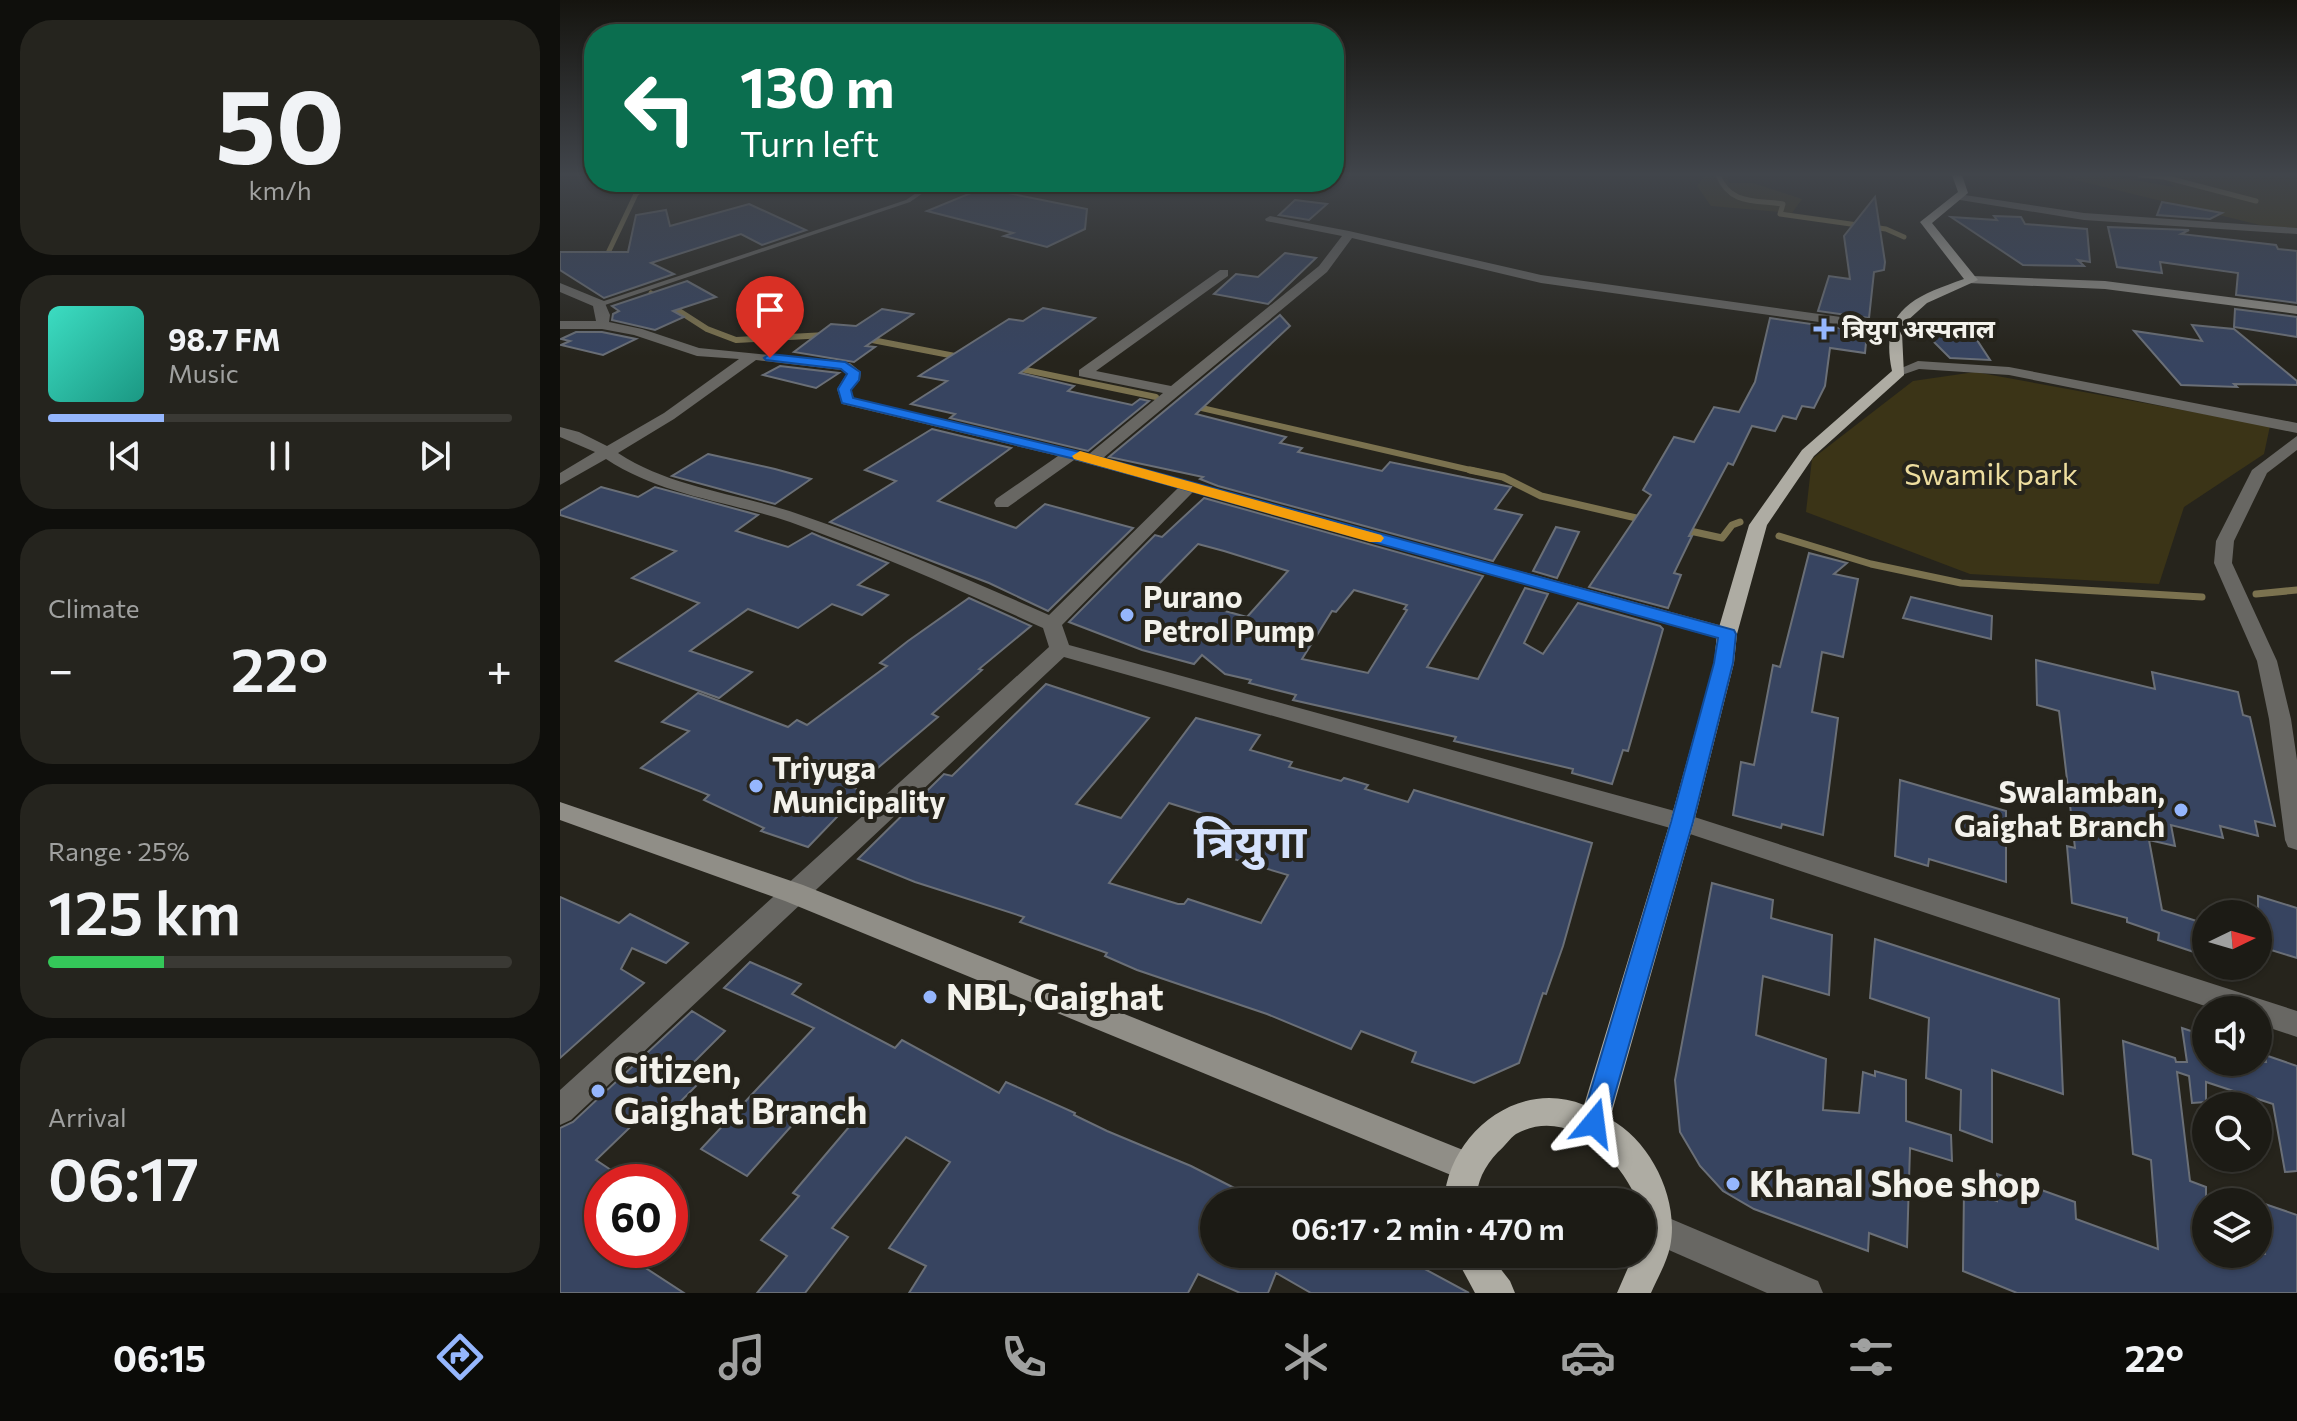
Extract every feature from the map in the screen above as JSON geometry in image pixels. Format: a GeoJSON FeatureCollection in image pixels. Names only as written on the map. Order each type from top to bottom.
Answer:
{"type":"FeatureCollection","features":[{"type":"Feature","properties":{"kind":"main road"},"geometry":{"type":"LineString","coordinates":[[1936,235],[1972,280]]}},
{"type":"Feature","properties":{"kind":"main road"},"geometry":{"type":"LineString","coordinates":[[1594,1123],[1682,822],[1724,663],[1727,634],[1758,525],[1808,453],[1899,372],[1894,359],[1898,329],[1906,310],[1921,299],[1972,280],[2105,285],[2297,310]]}},
{"type":"Feature","properties":{"kind":"main road"},"geometry":{"type":"LineString","coordinates":[[560,811],[794,893],[1468,1167]]}},
{"type":"Feature","properties":{"kind":"main road"},"geometry":{"type":"LineString","coordinates":[[1463,1188],[1468,1167],[1484,1141],[1507,1122],[1535,1113],[1565,1113],[1594,1123],[1615,1136],[1632,1155],[1646,1178],[1655,1203],[1657,1229],[1651,1263],[1634,1293]]}},
{"type":"Feature","properties":{"kind":"main road"},"geometry":{"type":"LineString","coordinates":[[1479,1268],[1498,1293]]}},
{"type":"Feature","properties":{"kind":"street"},"geometry":{"type":"LineString","coordinates":[[1092,459],[1323,269],[1348,235]]}},
{"type":"Feature","properties":{"kind":"street"},"geometry":{"type":"LineString","coordinates":[[1355,235],[1541,279],[1898,329]]}},
{"type":"Feature","properties":{"kind":"street"},"geometry":{"type":"LineString","coordinates":[[1173,391],[1084,373],[1224,273]]}},
{"type":"Feature","properties":{"kind":"street"},"geometry":{"type":"LineString","coordinates":[[560,287],[599,304],[602,325]]}},
{"type":"Feature","properties":{"kind":"street"},"geometry":{"type":"LineString","coordinates":[[560,325],[602,325],[637,332],[697,352],[845,366],[854,372],[853,380],[844,389],[847,401],[1092,459],[1727,634]]}},
{"type":"Feature","properties":{"kind":"street"},"geometry":{"type":"LineString","coordinates":[[560,480],[715,386],[753,356]]}},
{"type":"Feature","properties":{"kind":"street"},"geometry":{"type":"LineString","coordinates":[[1899,372],[1918,365],[2009,371],[2297,428]]}},
{"type":"Feature","properties":{"kind":"street"},"geometry":{"type":"LineString","coordinates":[[560,432],[578,435],[655,480],[755,505],[821,528],[1052,624],[1060,649]]}},
{"type":"Feature","properties":{"kind":"street"},"geometry":{"type":"LineString","coordinates":[[2297,441],[2287,452],[2260,470],[2225,541],[2223,563],[2267,661],[2280,719],[2297,840]]}},
{"type":"Feature","properties":{"kind":"street"},"geometry":{"type":"LineString","coordinates":[[1002,503],[1071,454]]}},
{"type":"Feature","properties":{"kind":"street"},"geometry":{"type":"LineString","coordinates":[[1052,624],[1189,487]]}},
{"type":"Feature","properties":{"kind":"street"},"geometry":{"type":"LineString","coordinates":[[1060,649],[1682,822],[2214,996]]}},
{"type":"Feature","properties":{"kind":"street"},"geometry":{"type":"LineString","coordinates":[[560,1110],[1060,649]]}},
{"type":"Feature","properties":{"kind":"street"},"geometry":{"type":"LineString","coordinates":[[2272,1015],[2297,1024]]}},
{"type":"Feature","properties":{"kind":"street"},"geometry":{"type":"LineString","coordinates":[[1657,1229],[1806,1293]]}},
{"type":"Feature","properties":{"kind":"lane"},"geometry":{"type":"LineString","coordinates":[[599,304],[805,235]]}},
{"type":"Feature","properties":{"kind":"green space","name":"Swamik park"},"geometry":{"type":"Polygon","coordinates":[[[1975,372],[2270,426],[2264,454],[2184,507],[2159,584],[1970,574],[1806,512],[1812,459],[1913,381],[1975,372]]]}},
{"type":"Feature","properties":{"kind":"building"},"geometry":{"type":"Polygon","coordinates":[[[632,235],[737,235],[651,263],[674,274],[604,298],[560,270],[560,252],[628,252],[632,235]]]}},
{"type":"Feature","properties":{"kind":"building"},"geometry":{"type":"Polygon","coordinates":[[[744,235],[790,235],[762,245],[744,235]]]}},
{"type":"Feature","properties":{"kind":"building"},"geometry":{"type":"Polygon","coordinates":[[[1006,235],[1072,235],[1047,247],[1006,235]]]}},
{"type":"Feature","properties":{"kind":"building"},"geometry":{"type":"Polygon","coordinates":[[[1881,235],[1884,270],[1874,272],[1869,318],[1818,311],[1829,276],[1850,279],[1844,236],[1881,235]]]}},
{"type":"Feature","properties":{"kind":"building"},"geometry":{"type":"Polygon","coordinates":[[[1979,235],[2088,235],[2090,262],[2078,260],[2084,266],[2023,265],[1979,235]]]}},
{"type":"Feature","properties":{"kind":"building"},"geometry":{"type":"Polygon","coordinates":[[[2110,235],[2193,235],[2276,245],[2278,249],[2297,251],[2297,303],[2236,295],[2238,273],[2160,262],[2162,273],[2117,267],[2110,235]]]}},
{"type":"Feature","properties":{"kind":"building"},"geometry":{"type":"Polygon","coordinates":[[[1285,253],[1316,258],[1268,304],[1214,294],[1236,274],[1258,277],[1285,253]]]}},
{"type":"Feature","properties":{"kind":"building"},"geometry":{"type":"Polygon","coordinates":[[[687,281],[716,297],[673,311],[684,317],[655,330],[612,320],[613,314],[619,311],[612,306],[687,281]]]}},
{"type":"Feature","properties":{"kind":"building"},"geometry":{"type":"Polygon","coordinates":[[[1043,308],[1095,318],[1020,373],[1074,386],[1068,391],[1132,405],[1140,399],[1149,401],[1088,451],[950,418],[955,414],[911,404],[947,381],[919,376],[1009,319],[1023,321],[1043,308]]]}},
{"type":"Feature","properties":{"kind":"building"},"geometry":{"type":"Polygon","coordinates":[[[882,309],[913,314],[866,346],[875,347],[854,362],[794,352],[831,324],[856,326],[882,309]]]}},
{"type":"Feature","properties":{"kind":"building"},"geometry":{"type":"Polygon","coordinates":[[[2235,309],[2297,317],[2297,337],[2234,327],[2235,309]]]}},
{"type":"Feature","properties":{"kind":"building"},"geometry":{"type":"Polygon","coordinates":[[[1280,315],[1290,326],[1196,414],[1286,437],[1280,443],[1302,448],[1298,452],[1382,471],[1390,462],[1511,487],[1495,509],[1522,515],[1493,561],[1218,486],[1200,479],[1203,477],[1109,457],[1280,315]]]}},
{"type":"Feature","properties":{"kind":"building"},"geometry":{"type":"Polygon","coordinates":[[[1770,318],[1867,332],[1865,353],[1830,348],[1825,386],[1814,408],[1802,406],[1796,419],[1783,416],[1775,431],[1752,426],[1733,465],[1728,463],[1689,536],[1692,536],[1674,573],[1681,575],[1668,608],[1589,587],[1651,495],[1643,490],[1674,437],[1694,442],[1714,407],[1739,412],[1755,382],[1770,318]]]}},
{"type":"Feature","properties":{"kind":"building"},"geometry":{"type":"Polygon","coordinates":[[[1917,325],[1973,334],[1990,360],[1950,358],[1917,325]]]}},
{"type":"Feature","properties":{"kind":"building"},"geometry":{"type":"Polygon","coordinates":[[[2192,325],[2234,329],[2297,381],[2297,385],[2181,385],[2134,331],[2202,341],[2192,325]]]}},
{"type":"Feature","properties":{"kind":"building"},"geometry":{"type":"Polygon","coordinates":[[[576,332],[602,332],[636,339],[603,355],[561,345],[570,341],[561,339],[576,332]]]}},
{"type":"Feature","properties":{"kind":"building"},"geometry":{"type":"Polygon","coordinates":[[[780,366],[839,373],[816,388],[763,375],[780,366]]]}},
{"type":"Feature","properties":{"kind":"building"},"geometry":{"type":"Polygon","coordinates":[[[932,429],[1011,448],[938,501],[1016,528],[1045,504],[1133,528],[1048,611],[989,583],[830,522],[896,481],[865,470],[932,429]]]}},
{"type":"Feature","properties":{"kind":"building"},"geometry":{"type":"Polygon","coordinates":[[[708,454],[811,479],[775,504],[672,476],[708,454]]]}},
{"type":"Feature","properties":{"kind":"building"},"geometry":{"type":"Polygon","coordinates":[[[601,487],[638,497],[655,487],[758,515],[736,531],[788,547],[812,533],[888,563],[858,585],[888,595],[862,615],[832,604],[798,628],[748,609],[690,651],[752,672],[719,698],[616,661],[699,603],[632,578],[676,551],[560,515],[560,511],[601,487]]]}},
{"type":"Feature","properties":{"kind":"building"},"geometry":{"type":"Polygon","coordinates":[[[1204,498],[1483,576],[1427,667],[1478,679],[1525,588],[1548,594],[1524,643],[1543,654],[1578,603],[1660,626],[1663,629],[1628,751],[1623,750],[1612,784],[1572,773],[1573,769],[1454,741],[1456,737],[1293,700],[1296,695],[1225,674],[1202,655],[1194,664],[1142,650],[1069,622],[1155,535],[1162,537],[1204,498]],[[1198,544],[1152,591],[1247,617],[1288,571],[1224,551],[1198,544]],[[1354,590],[1336,612],[1332,611],[1302,659],[1368,673],[1407,610],[1404,609],[1407,605],[1354,590]]]}},
{"type":"Feature","properties":{"kind":"building"},"geometry":{"type":"Polygon","coordinates":[[[1556,527],[1579,532],[1557,578],[1533,571],[1556,527]]]}},
{"type":"Feature","properties":{"kind":"building"},"geometry":{"type":"Polygon","coordinates":[[[1809,553],[1847,563],[1834,574],[1858,579],[1843,657],[1822,652],[1812,712],[1838,718],[1823,835],[1733,815],[1741,762],[1754,765],[1773,665],[1780,667],[1809,553]]]}},
{"type":"Feature","properties":{"kind":"building"},"geometry":{"type":"Polygon","coordinates":[[[1911,597],[1992,616],[1991,639],[1903,618],[1911,597]]]}},
{"type":"Feature","properties":{"kind":"building"},"geometry":{"type":"Polygon","coordinates":[[[969,598],[1031,626],[979,669],[982,670],[932,714],[938,717],[854,788],[862,791],[808,847],[761,831],[764,828],[704,800],[709,795],[641,768],[689,731],[662,722],[698,693],[788,727],[797,720],[807,725],[887,666],[880,663],[908,641],[969,598]]]}},
{"type":"Feature","properties":{"kind":"building"},"geometry":{"type":"Polygon","coordinates":[[[2036,660],[2155,689],[2152,672],[2238,692],[2243,715],[2250,717],[2275,826],[2255,821],[2258,836],[2220,826],[2223,838],[2171,825],[2175,846],[2149,840],[2162,910],[2192,920],[2192,951],[2158,940],[2159,933],[2127,922],[2127,918],[2072,903],[2067,846],[2075,848],[2059,711],[2037,705],[2036,660]]]}},
{"type":"Feature","properties":{"kind":"building"},"geometry":{"type":"Polygon","coordinates":[[[1046,684],[1149,718],[1076,804],[1121,818],[1196,718],[1260,735],[1250,750],[1292,762],[1289,767],[1368,785],[1365,789],[1408,802],[1414,790],[1592,843],[1563,946],[1519,1063],[1474,1083],[1412,1062],[1416,1052],[1361,1031],[1351,1049],[1267,1014],[1137,970],[1105,956],[1107,953],[1020,922],[1024,917],[915,882],[858,859],[944,774],[952,776],[1046,684]],[[1169,803],[1109,883],[1178,904],[1184,904],[1188,899],[1261,923],[1288,875],[1220,855],[1222,852],[1196,844],[1214,817],[1169,803]]]}},
{"type":"Feature","properties":{"kind":"building"},"geometry":{"type":"Polygon","coordinates":[[[1900,780],[2006,811],[2006,882],[1929,859],[1928,866],[1895,856],[1900,780]]]}},
{"type":"Feature","properties":{"kind":"building"},"geometry":{"type":"Polygon","coordinates":[[[1712,883],[1773,900],[1771,918],[1832,935],[1829,995],[1763,976],[1756,1035],[1826,1059],[1823,1110],[1859,1113],[1863,1072],[1875,1076],[1875,1071],[1906,1080],[1906,1121],[1951,1135],[1952,1161],[1910,1148],[1907,1247],[1869,1233],[1868,1251],[1754,1209],[1723,1191],[1700,1166],[1680,1132],[1675,1080],[1712,883]]]}},
{"type":"Feature","properties":{"kind":"building"},"geometry":{"type":"Polygon","coordinates":[[[560,897],[619,923],[630,914],[688,943],[666,963],[632,948],[621,969],[644,983],[560,1058],[560,897]]]}},
{"type":"Feature","properties":{"kind":"building"},"geometry":{"type":"Polygon","coordinates":[[[2272,900],[2297,908],[2297,958],[2272,950],[2272,900]]]}},
{"type":"Feature","properties":{"kind":"building"},"geometry":{"type":"Polygon","coordinates":[[[1875,939],[2059,999],[2063,1094],[1992,1070],[1992,1142],[1960,1130],[1961,1090],[1926,1078],[1929,1018],[1870,998],[1875,939]]]}},
{"type":"Feature","properties":{"kind":"building"},"geometry":{"type":"Polygon","coordinates":[[[750,962],[801,984],[792,994],[895,1048],[902,1040],[999,1093],[1006,1082],[1234,1188],[1200,1188],[1200,1268],[1423,1268],[1469,1293],[1311,1293],[1276,1273],[1268,1293],[1240,1293],[1198,1274],[1188,1293],[909,1293],[926,1266],[889,1248],[950,1162],[906,1137],[832,1228],[848,1237],[805,1293],[757,1293],[787,1256],[761,1240],[799,1196],[793,1193],[849,1127],[810,1105],[747,1176],[701,1149],[814,1028],[724,988],[750,962]]]}},
{"type":"Feature","properties":{"kind":"building"},"geometry":{"type":"Polygon","coordinates":[[[692,1011],[725,1031],[687,1069],[703,1079],[665,1117],[650,1108],[596,1160],[602,1164],[584,1164],[584,1268],[646,1268],[684,1293],[560,1293],[560,1128],[573,1122],[692,1011]]]}},
{"type":"Feature","properties":{"kind":"building"},"geometry":{"type":"Polygon","coordinates":[[[2182,1028],[2192,1031],[2192,1076],[2272,1076],[2272,1057],[2297,1066],[2297,1171],[2285,1172],[2272,1092],[2236,1092],[2206,1082],[2206,1092],[2192,1092],[2192,1103],[2189,1076],[2177,1072],[2190,1181],[2206,1187],[2192,1188],[2192,1268],[2272,1268],[2272,1206],[2297,1215],[2297,1293],[2017,1293],[1963,1271],[1964,1189],[1997,1201],[1997,1174],[2075,1202],[2076,1219],[2158,1249],[2151,1160],[2133,1154],[2123,1041],[2175,1058],[2176,1062],[2187,1062],[2182,1028]]]}},
{"type":"Feature","properties":{"kind":"waterway"},"geometry":{"type":"LineString","coordinates":[[614,258],[608,253],[616,235]]}},
{"type":"Feature","properties":{"kind":"waterway"},"geometry":{"type":"LineString","coordinates":[[1900,235],[1904,237]]}},
{"type":"Feature","properties":{"kind":"waterway"},"geometry":{"type":"LineString","coordinates":[[651,293],[671,306]]}},
{"type":"Feature","properties":{"kind":"waterway"},"geometry":{"type":"LineString","coordinates":[[668,304],[707,329],[736,340],[826,335]]}},
{"type":"Feature","properties":{"kind":"waterway"},"geometry":{"type":"LineString","coordinates":[[867,339],[960,357]]}},
{"type":"Feature","properties":{"kind":"waterway"},"geometry":{"type":"LineString","coordinates":[[1016,368],[1156,397]]}},
{"type":"Feature","properties":{"kind":"waterway"},"geometry":{"type":"LineString","coordinates":[[1193,406],[1474,471]]}},
{"type":"Feature","properties":{"kind":"waterway"},"geometry":{"type":"LineString","coordinates":[[1470,470],[1474,471]]}},
{"type":"Feature","properties":{"kind":"waterway"},"geometry":{"type":"LineString","coordinates":[[1474,471],[1503,477],[1541,496],[1645,520]]}},
{"type":"Feature","properties":{"kind":"waterway"},"geometry":{"type":"LineString","coordinates":[[1474,471],[1479,472]]}},
{"type":"Feature","properties":{"kind":"waterway"},"geometry":{"type":"LineString","coordinates":[[1681,529],[1722,538],[1732,525],[1740,522]]}},
{"type":"Feature","properties":{"kind":"waterway"},"geometry":{"type":"LineString","coordinates":[[1779,536],[1871,564],[1961,583],[2202,597]]}},
{"type":"Feature","properties":{"kind":"waterway"},"geometry":{"type":"LineString","coordinates":[[2256,594],[2297,590]]}},
{"type":"Feature","properties":{"kind":"slow traffic"},"geometry":{"type":"LineString","coordinates":[[1080,456],[1375,538]]}},
{"type":"Feature","properties":{"kind":"place","name":"त्रियुग अस्पताल"},"geometry":{"type":"Point","coordinates":[1824,329]}},
{"type":"Feature","properties":{"kind":"place","name":"Purano Petrol Pump"},"geometry":{"type":"Point","coordinates":[1127,615]}},
{"type":"Feature","properties":{"kind":"place","name":"Triyuga Municipality"},"geometry":{"type":"Point","coordinates":[756,786]}},
{"type":"Feature","properties":{"kind":"place","name":"Swalamban, Gaighat Branch"},"geometry":{"type":"Point","coordinates":[2181,810]}},
{"type":"Feature","properties":{"kind":"place","name":"NBL, Gaighat"},"geometry":{"type":"Point","coordinates":[930,997]}},
{"type":"Feature","properties":{"kind":"place","name":"Citizen, Gaighat Branch"},"geometry":{"type":"Point","coordinates":[598,1091]}},
{"type":"Feature","properties":{"kind":"place","name":"Khanal Shoe shop"},"geometry":{"type":"Point","coordinates":[1733,1184]}},
{"type":"Feature","properties":{"kind":"district","name":"त्रियुगा"},"geometry":{"type":"Point","coordinates":[1250,842]}},
{"type":"Feature","properties":{"kind":"route"},"geometry":{"type":"LineString","coordinates":[[770,358],[845,366],[854,372],[853,380],[844,389],[847,401],[1083,457],[1727,634],[1724,663],[1682,822],[1594,1123]]}}]}
